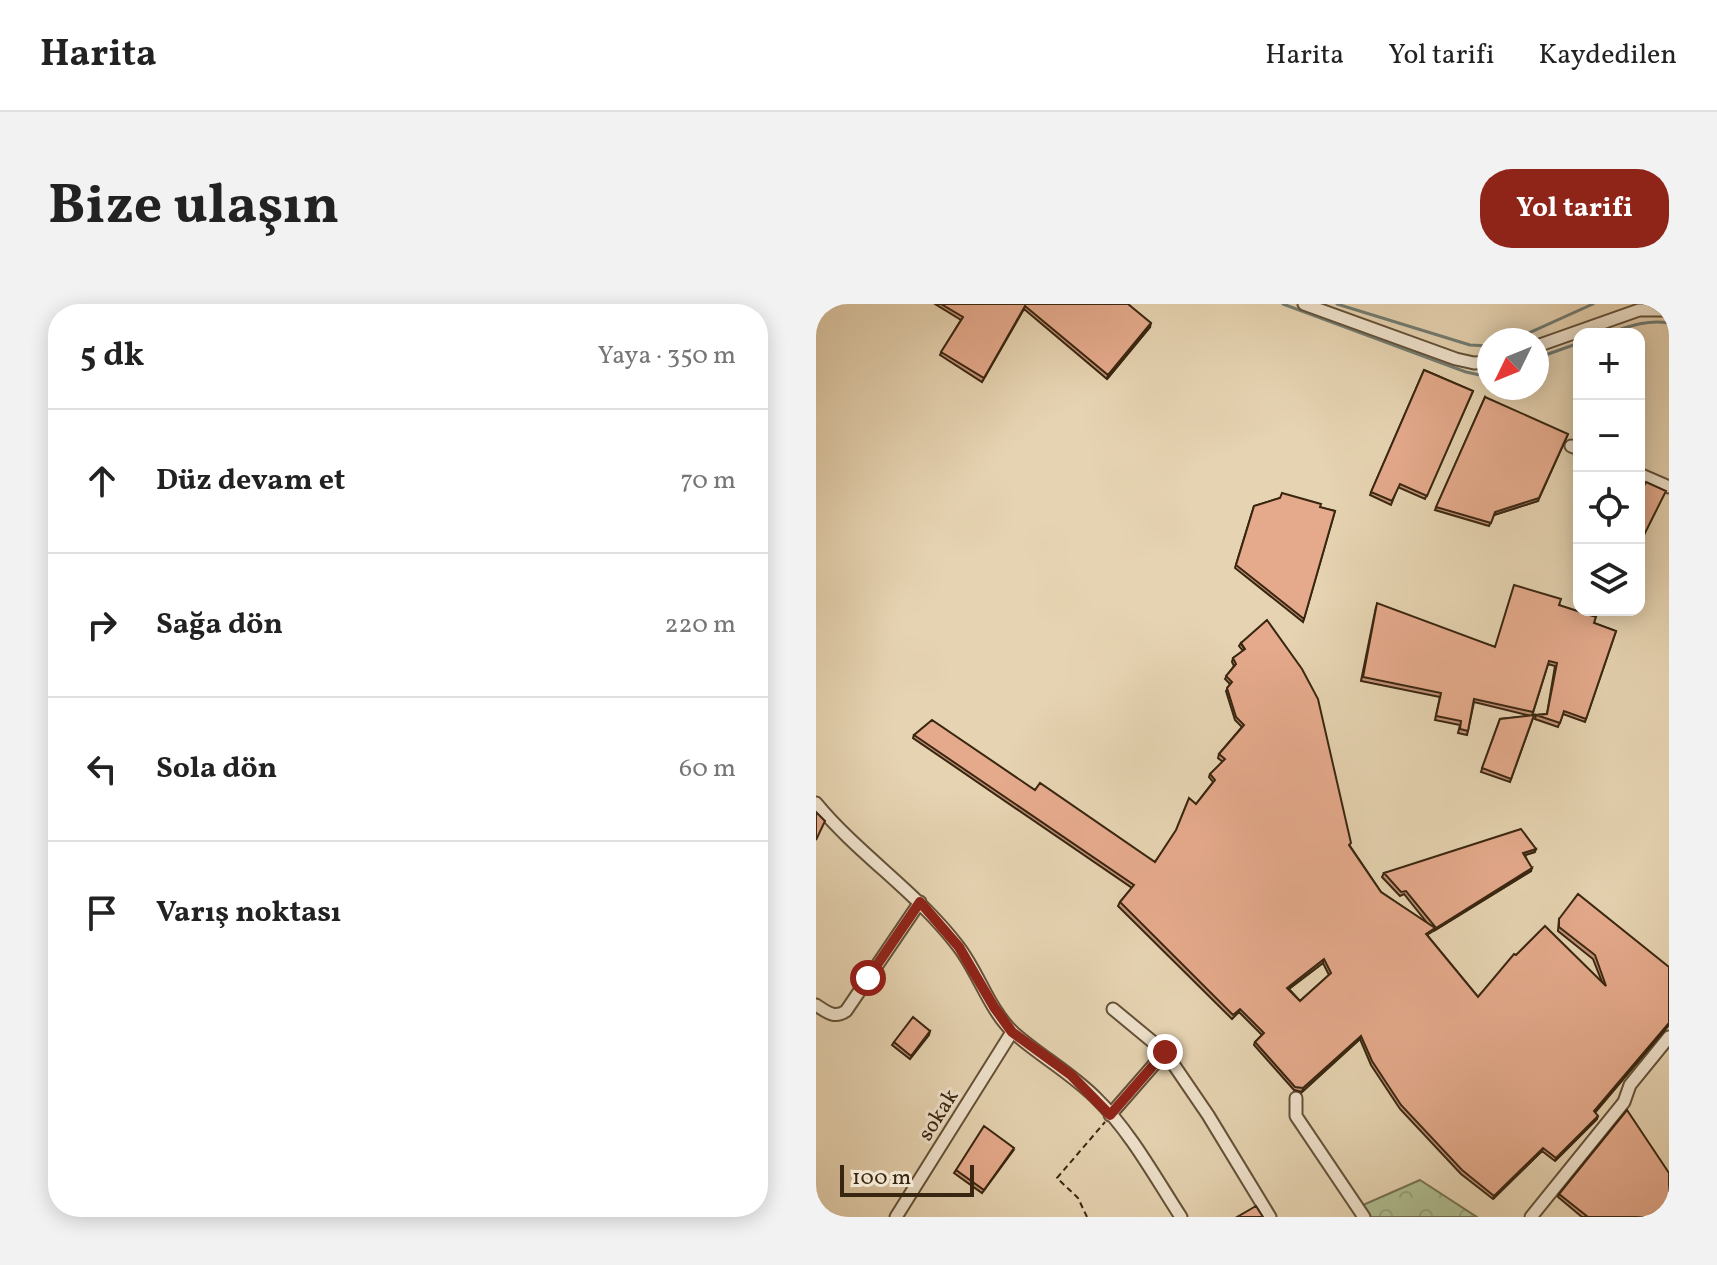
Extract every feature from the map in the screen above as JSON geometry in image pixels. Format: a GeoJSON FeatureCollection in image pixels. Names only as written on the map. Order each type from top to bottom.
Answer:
{"type":"FeatureCollection","features":[{"type":"Feature","properties":{"kind":"street"},"geometry":{"type":"LineString","coordinates":[[1304,304],[1456,359],[1477,363]]}},
{"type":"Feature","properties":{"kind":"street"},"geometry":{"type":"LineString","coordinates":[[1549,342],[1639,310],[1669,310]]}},
{"type":"Feature","properties":{"kind":"street"},"geometry":{"type":"LineString","coordinates":[[1645,477],[1669,487]]}},
{"type":"Feature","properties":{"kind":"street"},"geometry":{"type":"LineString","coordinates":[[816,803],[838,829],[920,902],[959,947],[1012,1032],[1071,1075],[1110,1115],[1181,1217]]}},
{"type":"Feature","properties":{"kind":"street"},"geometry":{"type":"LineString","coordinates":[[816,1005],[839,1016],[846,1011],[920,902]]}},
{"type":"Feature","properties":{"kind":"street"},"geometry":{"type":"LineString","coordinates":[[1113,1009],[1165,1052],[1208,1115],[1270,1217]]}},
{"type":"Feature","properties":{"kind":"street","name":"sokak"},"geometry":{"type":"LineString","coordinates":[[896,1217],[1012,1032]]}},
{"type":"Feature","properties":{"kind":"street"},"geometry":{"type":"LineString","coordinates":[[1531,1217],[1624,1102],[1630,1085],[1669,1037]]}},
{"type":"Feature","properties":{"kind":"street"},"geometry":{"type":"LineString","coordinates":[[1110,1115],[1165,1052]]}},
{"type":"Feature","properties":{"kind":"street"},"geometry":{"type":"LineString","coordinates":[[1296,1098],[1296,1116],[1364,1217]]}},
{"type":"Feature","properties":{"kind":"path"},"geometry":{"type":"LineString","coordinates":[[1087,1217],[1078,1198],[1057,1178],[1110,1115]]}},
{"type":"Feature","properties":{"kind":"green space"},"geometry":{"type":"Polygon","coordinates":[[[1420,1180],[1477,1217],[1371,1217],[1363,1205],[1420,1180]]]}},
{"type":"Feature","properties":{"kind":"building"},"geometry":{"type":"Polygon","coordinates":[[[941,304],[1128,304],[1151,323],[1108,375],[1025,306],[984,378],[941,352],[963,317],[941,304]]]}},
{"type":"Feature","properties":{"kind":"building"},"geometry":{"type":"Polygon","coordinates":[[[1424,370],[1473,391],[1427,496],[1400,484],[1392,501],[1371,492],[1424,370]]]}},
{"type":"Feature","properties":{"kind":"building"},"geometry":{"type":"Polygon","coordinates":[[[1484,400],[1492,400],[1568,434],[1539,498],[1495,512],[1491,523],[1436,507],[1484,400]]]}},
{"type":"Feature","properties":{"kind":"building"},"geometry":{"type":"Polygon","coordinates":[[[1645,484],[1666,491],[1645,533],[1645,484]]]}},
{"type":"Feature","properties":{"kind":"building"},"geometry":{"type":"Polygon","coordinates":[[[1282,493],[1335,511],[1304,619],[1236,565],[1254,506],[1280,498],[1282,493]]]}},
{"type":"Feature","properties":{"kind":"building"},"geometry":{"type":"Polygon","coordinates":[[[1514,585],[1561,599],[1559,605],[1573,610],[1573,616],[1596,617],[1594,623],[1616,631],[1586,719],[1564,711],[1560,723],[1536,715],[1547,714],[1557,663],[1549,661],[1533,712],[1474,699],[1468,731],[1460,729],[1461,721],[1436,716],[1441,693],[1363,677],[1377,603],[1495,647],[1514,585]]]}},
{"type":"Feature","properties":{"kind":"building"},"geometry":{"type":"Polygon","coordinates":[[[1267,620],[1302,669],[1318,699],[1349,845],[1381,892],[1435,928],[1426,934],[1478,997],[1514,954],[1545,926],[1606,986],[1595,955],[1559,927],[1559,919],[1578,894],[1669,967],[1669,1023],[1594,1111],[1598,1116],[1556,1158],[1543,1148],[1494,1196],[1462,1170],[1401,1105],[1372,1061],[1361,1036],[1303,1088],[1295,1087],[1255,1042],[1264,1033],[1240,1009],[1233,1015],[1120,902],[1134,885],[914,735],[932,720],[1035,790],[1040,783],[1155,862],[1176,830],[1189,798],[1196,804],[1215,780],[1210,774],[1225,759],[1219,754],[1244,725],[1236,717],[1227,688],[1232,682],[1226,676],[1236,664],[1233,658],[1245,649],[1241,643],[1267,620]],[[1324,959],[1287,988],[1300,1001],[1331,973],[1324,959]]]}},
{"type":"Feature","properties":{"kind":"building"},"geometry":{"type":"Polygon","coordinates":[[[1534,715],[1511,779],[1482,768],[1500,719],[1534,715]]]}},
{"type":"Feature","properties":{"kind":"building"},"geometry":{"type":"Polygon","coordinates":[[[816,812],[825,821],[816,840],[816,812]]]}},
{"type":"Feature","properties":{"kind":"building"},"geometry":{"type":"Polygon","coordinates":[[[1521,829],[1536,849],[1523,853],[1532,868],[1436,928],[1406,891],[1401,892],[1384,873],[1521,829]]]}},
{"type":"Feature","properties":{"kind":"building"},"geometry":{"type":"Polygon","coordinates":[[[913,1017],[930,1031],[911,1056],[894,1042],[913,1017]]]}},
{"type":"Feature","properties":{"kind":"building"},"geometry":{"type":"Polygon","coordinates":[[[1627,1110],[1669,1173],[1669,1217],[1588,1217],[1559,1194],[1627,1110]]]}},
{"type":"Feature","properties":{"kind":"building"},"geometry":{"type":"Polygon","coordinates":[[[984,1126],[1014,1148],[984,1190],[956,1170],[984,1126]]]}},
{"type":"Feature","properties":{"kind":"building"},"geometry":{"type":"Polygon","coordinates":[[[1256,1206],[1263,1217],[1237,1217],[1256,1206]]]}},
{"type":"Feature","properties":{"kind":"waterway"},"geometry":{"type":"LineString","coordinates":[[1283,304],[1477,374]]}},
{"type":"Feature","properties":{"kind":"waterway"},"geometry":{"type":"LineString","coordinates":[[1337,304],[1477,345]]}},
{"type":"Feature","properties":{"kind":"waterway"},"geometry":{"type":"LineString","coordinates":[[1540,328],[1593,304]]}},
{"type":"Feature","properties":{"kind":"waterway"},"geometry":{"type":"LineString","coordinates":[[1623,328],[1645,323],[1669,323]]}},
{"type":"Feature","properties":{"kind":"waterway"},"geometry":{"type":"LineString","coordinates":[[1549,354],[1573,345]]}},
{"type":"Feature","properties":{"kind":"route"},"geometry":{"type":"LineString","coordinates":[[868,978],[920,902],[959,947],[1012,1032],[1071,1075],[1110,1115],[1165,1052]]}}]}
